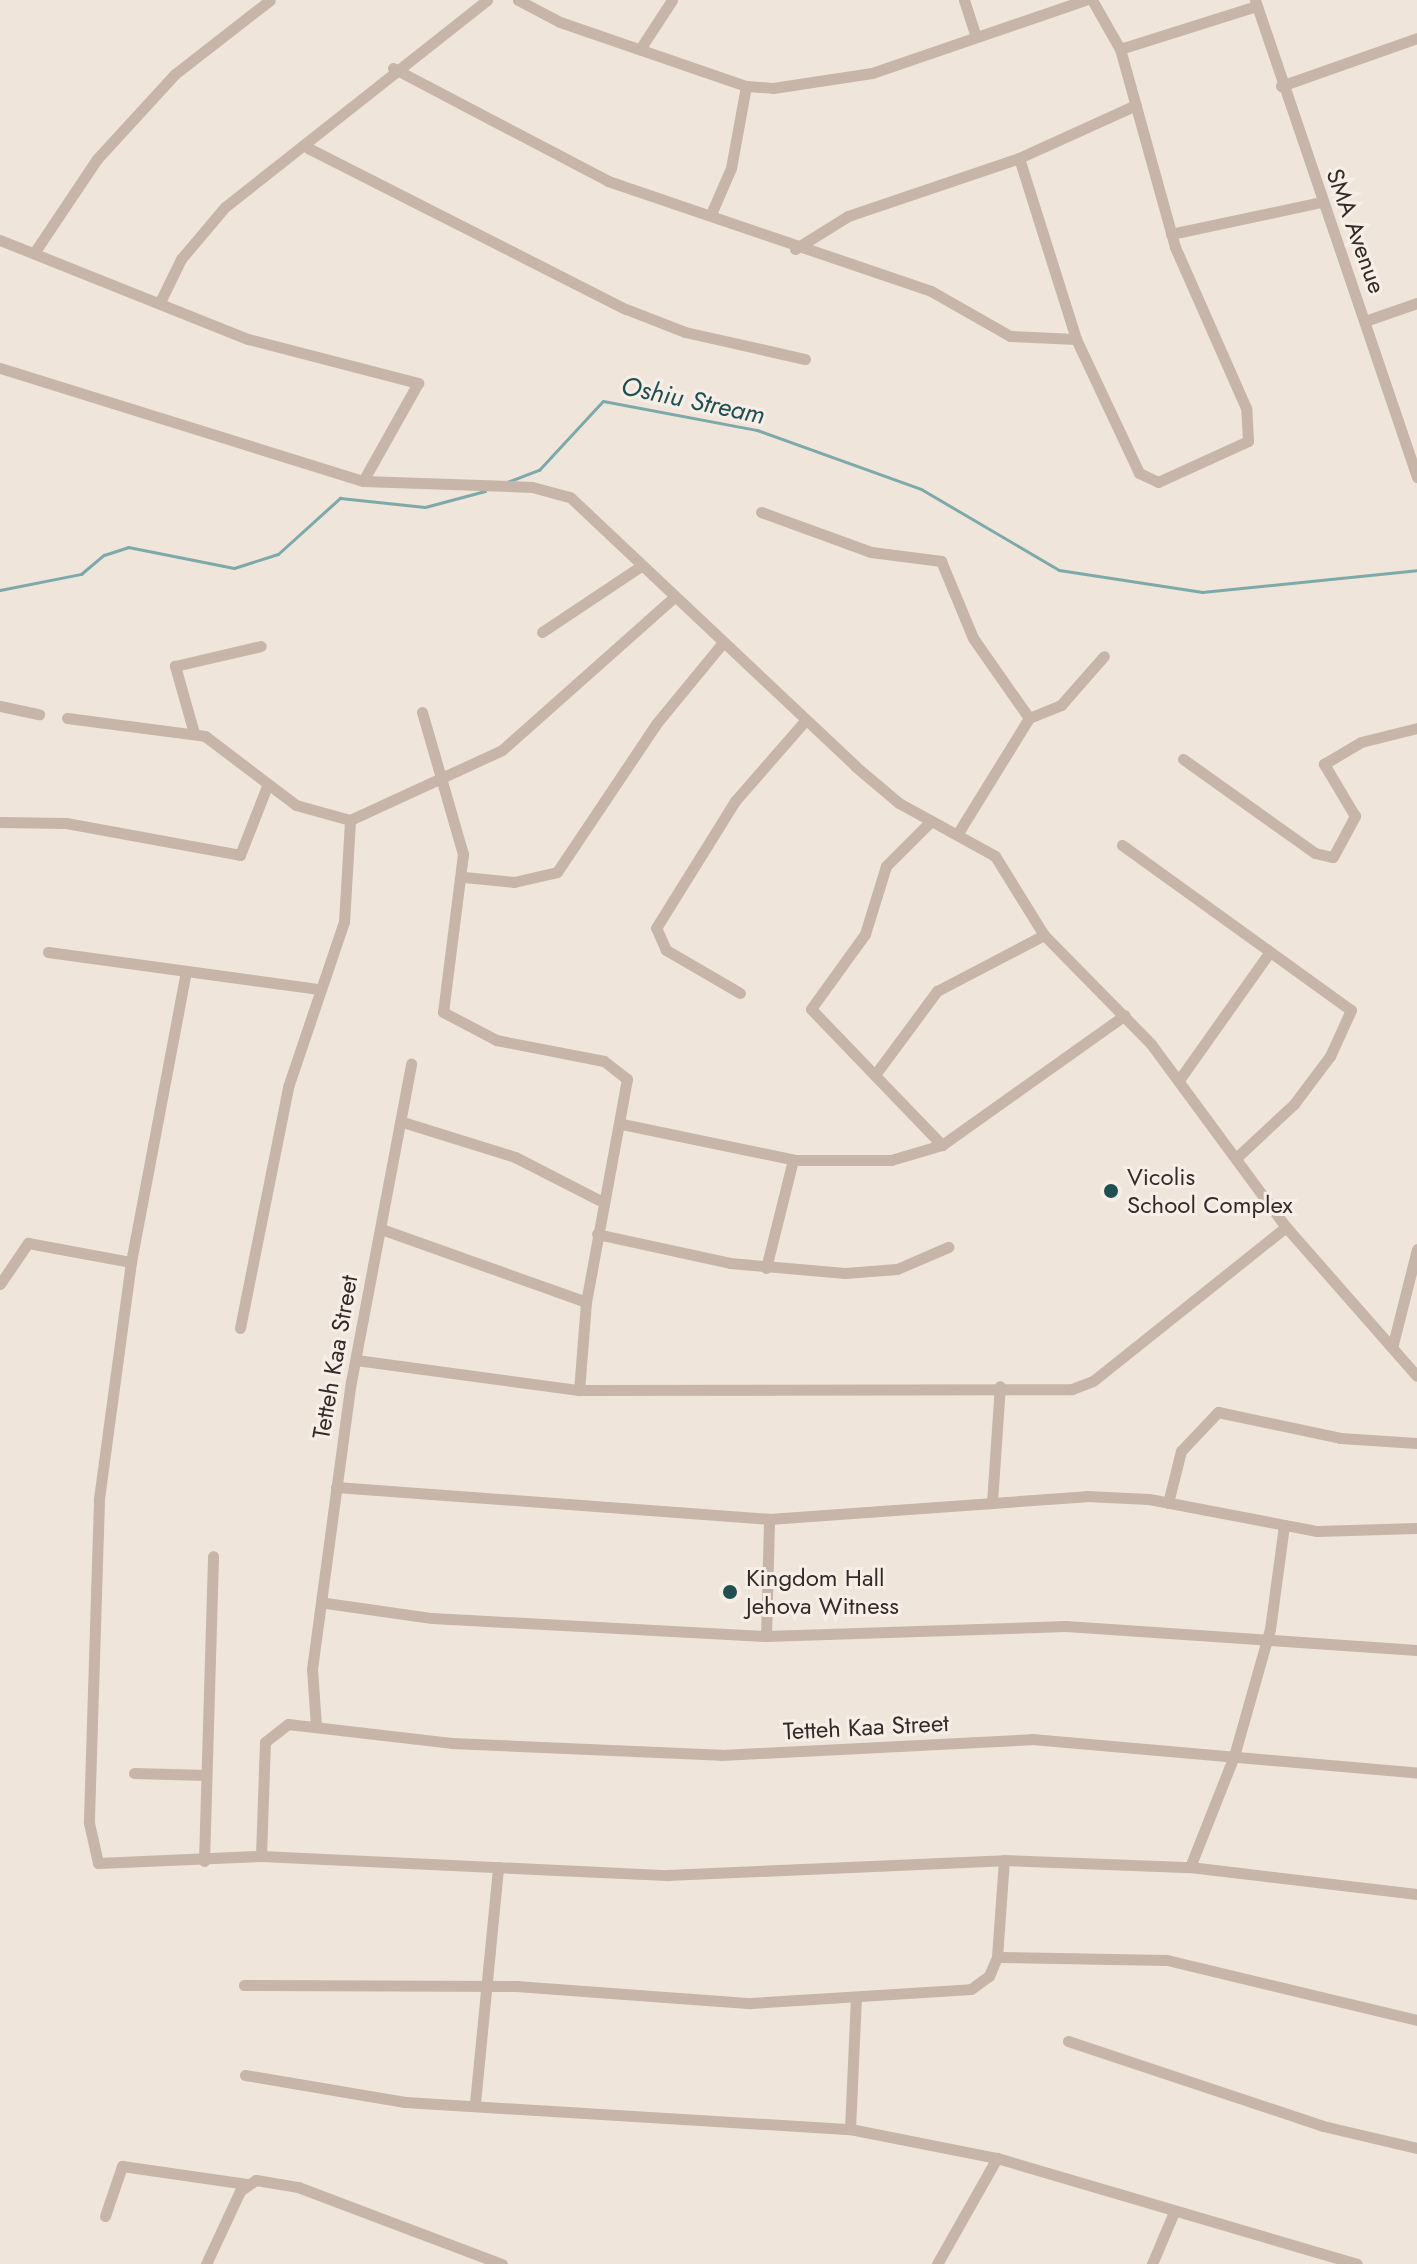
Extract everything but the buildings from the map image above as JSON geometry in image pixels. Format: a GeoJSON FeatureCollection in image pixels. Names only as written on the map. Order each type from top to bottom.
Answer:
{"type":"FeatureCollection","features":[{"type":"Feature","properties":{"kind":"street"},"geometry":{"type":"LineString","coordinates":[[36,250],[97,159],[175,74],[270,0]]}},
{"type":"Feature","properties":{"kind":"street"},"geometry":{"type":"LineString","coordinates":[[161,300],[181,259],[225,207],[308,148],[393,68],[487,0]]}},
{"type":"Feature","properties":{"kind":"street"},"geometry":{"type":"LineString","coordinates":[[518,0],[560,22],[642,46],[746,86],[850,79],[975,33],[1085,0]]}},
{"type":"Feature","properties":{"kind":"street"},"geometry":{"type":"LineString","coordinates":[[642,46],[672,0]]}},
{"type":"Feature","properties":{"kind":"street"},"geometry":{"type":"LineString","coordinates":[[964,0],[975,33]]}},
{"type":"Feature","properties":{"kind":"street"},"geometry":{"type":"LineString","coordinates":[[1019,158],[1076,339],[1148,481],[1208,465],[1248,441],[1246,408],[1171,234],[1120,49],[1092,0]]}},
{"type":"Feature","properties":{"kind":"street"},"geometry":{"type":"LineString","coordinates":[[1120,49],[1255,3]]}},
{"type":"Feature","properties":{"kind":"street","name":"SMA Avenue"},"geometry":{"type":"LineString","coordinates":[[1255,3],[1322,202],[1412,442],[1417,477]]}},
{"type":"Feature","properties":{"kind":"street"},"geometry":{"type":"LineString","coordinates":[[1281,86],[1417,38]]}},
{"type":"Feature","properties":{"kind":"street"},"geometry":{"type":"LineString","coordinates":[[393,68],[608,181],[711,214],[795,249],[945,297],[1010,336],[1076,339]]}},
{"type":"Feature","properties":{"kind":"street"},"geometry":{"type":"LineString","coordinates":[[711,214],[731,168],[746,86]]}},
{"type":"Feature","properties":{"kind":"street"},"geometry":{"type":"LineString","coordinates":[[795,249],[875,205],[1019,158],[1136,105]]}},
{"type":"Feature","properties":{"kind":"street"},"geometry":{"type":"LineString","coordinates":[[308,148],[626,309],[685,332],[805,359]]}},
{"type":"Feature","properties":{"kind":"street"},"geometry":{"type":"LineString","coordinates":[[1171,234],[1322,202]]}},
{"type":"Feature","properties":{"kind":"street"},"geometry":{"type":"LineString","coordinates":[[0,240],[36,250],[93,280],[161,300],[248,339],[418,383],[363,481]]}},
{"type":"Feature","properties":{"kind":"street"},"geometry":{"type":"LineString","coordinates":[[1365,321],[1417,303]]}},
{"type":"Feature","properties":{"kind":"street"},"geometry":{"type":"LineString","coordinates":[[0,368],[363,481],[509,486],[570,497],[671,600],[804,722],[931,821],[958,833],[995,856],[1044,935],[1125,1015],[1179,1080],[1286,1227],[1417,1376]]}},
{"type":"Feature","properties":{"kind":"street"},"geometry":{"type":"LineString","coordinates":[[761,512],[871,552],[941,561],[973,638],[1029,718]]}},
{"type":"Feature","properties":{"kind":"street"},"geometry":{"type":"LineString","coordinates":[[542,632],[641,566]]}},
{"type":"Feature","properties":{"kind":"street"},"geometry":{"type":"LineString","coordinates":[[67,718],[194,733],[267,786],[315,813],[350,820],[440,782],[502,750],[671,600]]}},
{"type":"Feature","properties":{"kind":"street"},"geometry":{"type":"LineString","coordinates":[[194,733],[175,666],[261,646]]}},
{"type":"Feature","properties":{"kind":"street"},"geometry":{"type":"LineString","coordinates":[[464,877],[514,882],[557,872],[656,724],[720,646]]}},
{"type":"Feature","properties":{"kind":"street"},"geometry":{"type":"LineString","coordinates":[[958,833],[1029,718],[1061,705],[1104,656]]}},
{"type":"Feature","properties":{"kind":"street"},"geometry":{"type":"LineString","coordinates":[[0,706],[39,714]]}},
{"type":"Feature","properties":{"kind":"street"},"geometry":{"type":"LineString","coordinates":[[422,712],[464,877],[439,996],[443,1012],[496,1040],[620,1069],[629,1092],[597,1234],[586,1302],[579,1390]]}},
{"type":"Feature","properties":{"kind":"street"},"geometry":{"type":"LineString","coordinates":[[740,993],[666,950],[656,928],[735,801],[804,722]]}},
{"type":"Feature","properties":{"kind":"street"},"geometry":{"type":"LineString","coordinates":[[1183,759],[1315,853],[1333,857],[1355,816],[1324,764],[1361,742],[1417,728]]}},
{"type":"Feature","properties":{"kind":"street"},"geometry":{"type":"LineString","coordinates":[[0,822],[66,823],[240,855],[267,786]]}},
{"type":"Feature","properties":{"kind":"street"},"geometry":{"type":"LineString","coordinates":[[240,1328],[288,1087],[317,989],[344,922],[350,820]]}},
{"type":"Feature","properties":{"kind":"street"},"geometry":{"type":"LineString","coordinates":[[931,821],[886,866],[865,934],[811,1009],[815,1021],[877,1072],[942,1145]]}},
{"type":"Feature","properties":{"kind":"street"},"geometry":{"type":"LineString","coordinates":[[1122,845],[1269,953],[1341,996],[1351,1010],[1330,1056],[1294,1104],[1236,1158]]}},
{"type":"Feature","properties":{"kind":"street"},"geometry":{"type":"LineString","coordinates":[[877,1072],[937,991],[1044,935]]}},
{"type":"Feature","properties":{"kind":"street"},"geometry":{"type":"LineString","coordinates":[[48,952],[317,989]]}},
{"type":"Feature","properties":{"kind":"street"},"geometry":{"type":"LineString","coordinates":[[1179,1080],[1269,953]]}},
{"type":"Feature","properties":{"kind":"street"},"geometry":{"type":"LineString","coordinates":[[186,971],[131,1262],[99,1500],[91,1842],[105,1866],[261,1856],[667,1875],[1004,1860],[1190,1867],[1417,1894]]}},
{"type":"Feature","properties":{"kind":"street"},"geometry":{"type":"LineString","coordinates":[[622,1124],[793,1160],[861,1165],[942,1145],[1125,1015]]}},
{"type":"Feature","properties":{"kind":"street","name":"Tetteh Kaa Street"},"geometry":{"type":"LineString","coordinates":[[316,1726],[311,1683],[326,1603],[336,1487],[356,1360],[406,1123],[411,1064]]}},
{"type":"Feature","properties":{"kind":"street"},"geometry":{"type":"LineString","coordinates":[[406,1123],[515,1157],[603,1202]]}},
{"type":"Feature","properties":{"kind":"street"},"geometry":{"type":"LineString","coordinates":[[766,1268],[793,1160]]}},
{"type":"Feature","properties":{"kind":"street"},"geometry":{"type":"LineString","coordinates":[[356,1360],[579,1390],[801,1394],[1000,1386],[1049,1391],[1093,1381],[1286,1227]]}},
{"type":"Feature","properties":{"kind":"street"},"geometry":{"type":"LineString","coordinates":[[384,1230],[586,1302]]}},
{"type":"Feature","properties":{"kind":"street"},"geometry":{"type":"LineString","coordinates":[[597,1234],[766,1268],[874,1273],[948,1247]]}},
{"type":"Feature","properties":{"kind":"street"},"geometry":{"type":"LineString","coordinates":[[0,1284],[28,1243],[131,1262]]}},
{"type":"Feature","properties":{"kind":"street"},"geometry":{"type":"LineString","coordinates":[[1392,1348],[1417,1249]]}},
{"type":"Feature","properties":{"kind":"street"},"geometry":{"type":"LineString","coordinates":[[992,1502],[1000,1386]]}},
{"type":"Feature","properties":{"kind":"street"},"geometry":{"type":"LineString","coordinates":[[1168,1503],[1181,1451],[1218,1412],[1340,1438],[1417,1443]]}},
{"type":"Feature","properties":{"kind":"street"},"geometry":{"type":"LineString","coordinates":[[336,1487],[769,1519],[1086,1496],[1168,1503],[1284,1525],[1417,1528]]}},
{"type":"Feature","properties":{"kind":"street"},"geometry":{"type":"LineString","coordinates":[[766,1636],[769,1519]]}},
{"type":"Feature","properties":{"kind":"street"},"geometry":{"type":"LineString","coordinates":[[1190,1867],[1234,1756],[1279,1595],[1284,1525]]}},
{"type":"Feature","properties":{"kind":"street"},"geometry":{"type":"LineString","coordinates":[[204,1861],[213,1556]]}},
{"type":"Feature","properties":{"kind":"street"},"geometry":{"type":"LineString","coordinates":[[326,1603],[432,1618],[766,1636],[949,1625],[1267,1636],[1417,1650]]}},
{"type":"Feature","properties":{"kind":"street","name":"Tetteh Kaa Street"},"geometry":{"type":"LineString","coordinates":[[261,1856],[265,1742],[288,1724],[451,1743],[721,1755],[1032,1739],[1196,1759],[1234,1756],[1417,1773]]}},
{"type":"Feature","properties":{"kind":"street"},"geometry":{"type":"LineString","coordinates":[[134,1773],[206,1775]]}},
{"type":"Feature","properties":{"kind":"street"},"geometry":{"type":"LineString","coordinates":[[244,1985],[482,1985],[670,2001],[856,1998],[971,1989],[989,1976],[997,1957],[1004,1860]]}},
{"type":"Feature","properties":{"kind":"street"},"geometry":{"type":"LineString","coordinates":[[475,2103],[482,1985],[498,1867]]}},
{"type":"Feature","properties":{"kind":"street"},"geometry":{"type":"LineString","coordinates":[[997,1957],[1167,1960],[1417,2020]]}},
{"type":"Feature","properties":{"kind":"street"},"geometry":{"type":"LineString","coordinates":[[850,2129],[856,1998]]}},
{"type":"Feature","properties":{"kind":"street"},"geometry":{"type":"LineString","coordinates":[[1068,2041],[1323,2126],[1417,2148]]}},
{"type":"Feature","properties":{"kind":"street"},"geometry":{"type":"LineString","coordinates":[[245,2075],[405,2102],[475,2103],[850,2129],[997,2158],[1357,2264]]}},
{"type":"Feature","properties":{"kind":"street"},"geometry":{"type":"LineString","coordinates":[[937,2264],[997,2158]]}},
{"type":"Feature","properties":{"kind":"street"},"geometry":{"type":"LineString","coordinates":[[105,2216],[122,2166],[247,2184],[298,2187],[502,2264]]}},
{"type":"Feature","properties":{"kind":"street"},"geometry":{"type":"LineString","coordinates":[[206,2264],[247,2184]]}},
{"type":"Feature","properties":{"kind":"street"},"geometry":{"type":"LineString","coordinates":[[1152,2264],[1174,2212]]}},
{"type":"Feature","properties":{"kind":"waterway","name":"Oshiu Stream"},"geometry":{"type":"LineString","coordinates":[[507,482],[539,470],[603,401],[757,430],[921,489],[1059,570],[1202,592],[1417,570]]}},
{"type":"Feature","properties":{"kind":"waterway","name":"Oshiu Stream"},"geometry":{"type":"LineString","coordinates":[[0,590],[81,574],[104,555],[128,547],[234,568],[278,554],[340,498],[425,507],[485,491]]}},
{"type":"Feature","properties":{"kind":"place","name":"Vicolis School Complex"},"geometry":{"type":"Point","coordinates":[1111,1191]}},
{"type":"Feature","properties":{"kind":"place","name":"Kingdom Hall Jehova Witness"},"geometry":{"type":"Point","coordinates":[730,1592]}}]}
